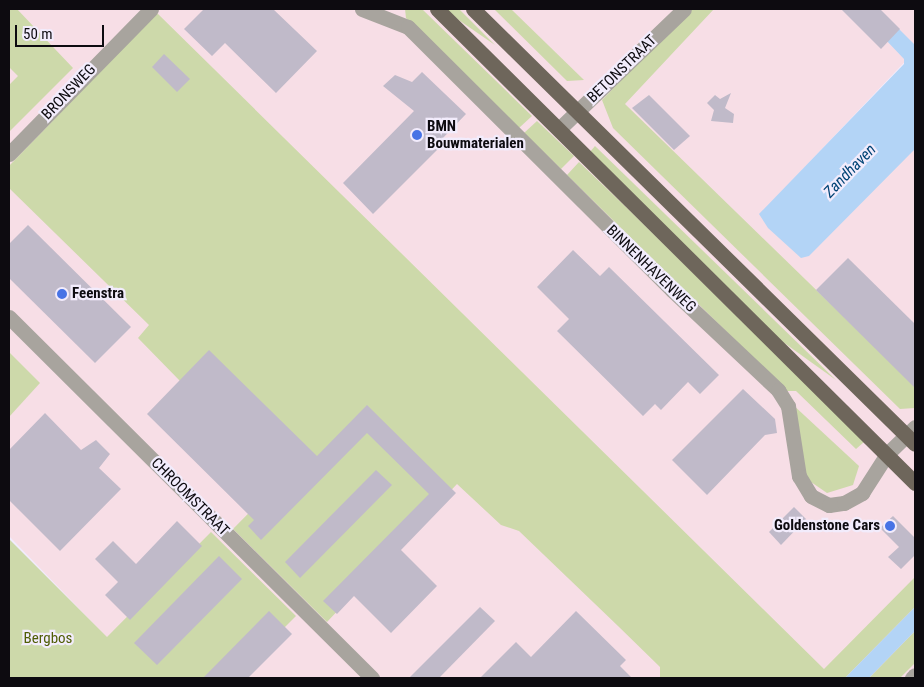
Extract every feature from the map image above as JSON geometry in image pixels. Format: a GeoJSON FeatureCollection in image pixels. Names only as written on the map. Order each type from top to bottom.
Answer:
{"type":"FeatureCollection","features":[{"type":"Feature","properties":{"kind":"main road"},"geometry":{"type":"LineString","coordinates":[[437,9],[915,483]]}},
{"type":"Feature","properties":{"kind":"main road","name":"BINNENHAVENWEG"},"geometry":{"type":"LineString","coordinates":[[473,9],[577,113],[912,435]]}},
{"type":"Feature","properties":{"kind":"street","name":"BRONSWEG"},"geometry":{"type":"LineString","coordinates":[[9,154],[151,9]]}},
{"type":"Feature","properties":{"kind":"street","name":"BINNENHAVENWEG"},"geometry":{"type":"LineString","coordinates":[[362,9],[408,27],[672,290],[778,390],[788,406],[799,476],[811,496],[829,506],[844,503],[862,493],[887,454],[912,435]]}},
{"type":"Feature","properties":{"kind":"street","name":"BETONSTRAAT"},"geometry":{"type":"LineString","coordinates":[[559,129],[684,9]]}},
{"type":"Feature","properties":{"kind":"street","name":"CHROOMSTRAAT"},"geometry":{"type":"LineString","coordinates":[[9,316],[372,678]]}},
{"type":"Feature","properties":{"kind":"street"},"geometry":{"type":"LineString","coordinates":[[912,678],[915,675]]}},
{"type":"Feature","properties":{"kind":"shaded area"},"geometry":{"type":"Polygon","coordinates":[[[9,9],[915,9],[915,51],[760,214],[915,138],[915,678],[146,678],[9,536],[9,9]]]}},
{"type":"Feature","properties":{"kind":"green space"},"geometry":{"type":"Polygon","coordinates":[[[9,9],[17,9],[73,68],[9,132],[9,85],[18,76],[9,67],[9,9]]]}},
{"type":"Feature","properties":{"kind":"green space"},"geometry":{"type":"Polygon","coordinates":[[[405,9],[422,9],[532,116],[519,128],[406,18],[405,9]]]}},
{"type":"Feature","properties":{"kind":"green space"},"geometry":{"type":"Polygon","coordinates":[[[445,9],[459,9],[495,45],[450,14],[445,9]]]}},
{"type":"Feature","properties":{"kind":"green space"},"geometry":{"type":"Polygon","coordinates":[[[494,9],[511,9],[584,80],[567,81],[494,9]]]}},
{"type":"Feature","properties":{"kind":"green space"},"geometry":{"type":"Polygon","coordinates":[[[690,9],[714,9],[625,104],[915,386],[915,408],[900,409],[613,128],[602,100],[690,9]]]}},
{"type":"Feature","properties":{"kind":"green space"},"geometry":{"type":"Polygon","coordinates":[[[157,13],[824,669],[915,577],[915,607],[845,678],[660,678],[660,667],[519,531],[501,525],[457,484],[327,622],[233,529],[305,456],[180,381],[138,338],[149,325],[9,188],[9,166],[157,13]]]}},
{"type":"Feature","properties":{"kind":"green space"},"geometry":{"type":"Polygon","coordinates":[[[537,121],[574,156],[561,169],[524,133],[537,121]]]}},
{"type":"Feature","properties":{"kind":"green space"},"geometry":{"type":"Polygon","coordinates":[[[595,146],[836,380],[776,337],[589,153],[595,146]]]}},
{"type":"Feature","properties":{"kind":"green space"},"geometry":{"type":"Polygon","coordinates":[[[579,162],[864,442],[856,449],[796,391],[787,391],[567,175],[579,162]]]}},
{"type":"Feature","properties":{"kind":"green space"},"geometry":{"type":"Polygon","coordinates":[[[9,352],[40,383],[9,417],[9,352]]]}},
{"type":"Feature","properties":{"kind":"green space"},"geometry":{"type":"Polygon","coordinates":[[[791,403],[859,466],[853,485],[827,493],[811,482],[805,474],[791,403]]]}},
{"type":"Feature","properties":{"kind":"green space","name":"Bergbos"},"geometry":{"type":"Polygon","coordinates":[[[211,532],[296,616],[245,667],[235,657],[215,678],[9,678],[9,539],[107,637],[211,532]]]}},
{"type":"Feature","properties":{"kind":"green space"},"geometry":{"type":"Polygon","coordinates":[[[915,631],[915,663],[900,678],[869,678],[915,631]]]}},
{"type":"Feature","properties":{"kind":"water","name":"Zandhaven"},"geometry":{"type":"Polygon","coordinates":[[[897,27],[915,45],[915,149],[809,256],[801,258],[768,228],[759,214],[904,64],[904,59],[885,39],[897,27]]]}},
{"type":"Feature","properties":{"kind":"water"},"geometry":{"type":"Polygon","coordinates":[[[915,607],[915,631],[869,678],[845,678],[915,607]]]}},
{"type":"Feature","properties":{"kind":"building"},"geometry":{"type":"Polygon","coordinates":[[[204,9],[273,9],[317,51],[276,93],[225,43],[212,56],[184,29],[204,9]]]}},
{"type":"Feature","properties":{"kind":"building"},"geometry":{"type":"Polygon","coordinates":[[[841,9],[880,9],[900,29],[881,49],[841,9]]]}},
{"type":"Feature","properties":{"kind":"building"},"geometry":{"type":"Polygon","coordinates":[[[164,54],[190,79],[177,92],[152,67],[164,54]]]}},
{"type":"Feature","properties":{"kind":"building"},"geometry":{"type":"Polygon","coordinates":[[[422,72],[466,114],[442,139],[445,142],[373,214],[343,183],[414,111],[383,86],[395,75],[412,82],[422,72]]]}},
{"type":"Feature","properties":{"kind":"building"},"geometry":{"type":"Polygon","coordinates":[[[731,93],[725,108],[734,114],[733,123],[711,121],[714,110],[707,103],[715,95],[720,99],[731,93]]]}},
{"type":"Feature","properties":{"kind":"building"},"geometry":{"type":"Polygon","coordinates":[[[649,95],[690,136],[674,150],[632,108],[649,95]]]}},
{"type":"Feature","properties":{"kind":"building"},"geometry":{"type":"Polygon","coordinates":[[[28,225],[131,327],[95,363],[9,278],[9,244],[28,225]]]}},
{"type":"Feature","properties":{"kind":"building"},"geometry":{"type":"Polygon","coordinates":[[[573,250],[600,276],[609,267],[719,375],[700,394],[688,382],[661,410],[655,404],[643,416],[557,331],[569,319],[537,287],[573,250]]]}},
{"type":"Feature","properties":{"kind":"building"},"geometry":{"type":"Polygon","coordinates":[[[848,258],[915,324],[915,388],[816,290],[848,258]]]}},
{"type":"Feature","properties":{"kind":"building"},"geometry":{"type":"Polygon","coordinates":[[[209,350],[317,456],[367,405],[456,493],[401,550],[437,586],[391,633],[354,596],[337,614],[323,601],[429,494],[367,433],[261,540],[248,526],[254,520],[147,414],[209,350]]]}},
{"type":"Feature","properties":{"kind":"building"},"geometry":{"type":"Polygon","coordinates":[[[743,389],[775,419],[777,433],[765,435],[707,495],[672,460],[743,389]]]}},
{"type":"Feature","properties":{"kind":"building"},"geometry":{"type":"Polygon","coordinates":[[[45,413],[81,450],[96,440],[110,454],[99,468],[121,489],[60,551],[9,500],[9,450],[45,413]]]}},
{"type":"Feature","properties":{"kind":"building"},"geometry":{"type":"Polygon","coordinates":[[[376,470],[392,485],[300,578],[285,562],[376,470]]]}},
{"type":"Feature","properties":{"kind":"building"},"geometry":{"type":"Polygon","coordinates":[[[794,507],[806,519],[781,545],[769,532],[794,507]]]}},
{"type":"Feature","properties":{"kind":"building"},"geometry":{"type":"Polygon","coordinates":[[[893,516],[915,538],[915,555],[901,569],[888,557],[899,547],[880,528],[893,516]]]}},
{"type":"Feature","properties":{"kind":"building"},"geometry":{"type":"Polygon","coordinates":[[[177,521],[202,546],[130,620],[105,595],[118,582],[95,559],[113,541],[136,564],[177,521]]]}},
{"type":"Feature","properties":{"kind":"building"},"geometry":{"type":"Polygon","coordinates":[[[219,556],[242,579],[157,665],[134,643],[219,556]]]}},
{"type":"Feature","properties":{"kind":"building"},"geometry":{"type":"Polygon","coordinates":[[[480,607],[495,621],[439,678],[409,678],[480,607]]]}},
{"type":"Feature","properties":{"kind":"building"},"geometry":{"type":"Polygon","coordinates":[[[269,611],[292,634],[248,678],[203,678],[269,611]]]}},
{"type":"Feature","properties":{"kind":"building"},"geometry":{"type":"Polygon","coordinates":[[[576,611],[626,660],[620,666],[632,678],[480,678],[516,642],[531,657],[576,611]]]}},
{"type":"Feature","properties":{"kind":"place","name":"BMN Bouwmaterialen"},"geometry":{"type":"Point","coordinates":[417,135]}},
{"type":"Feature","properties":{"kind":"place","name":"Feenstra"},"geometry":{"type":"Point","coordinates":[62,294]}},
{"type":"Feature","properties":{"kind":"place","name":"Goldenstone Cars"},"geometry":{"type":"Point","coordinates":[890,526]}}]}
